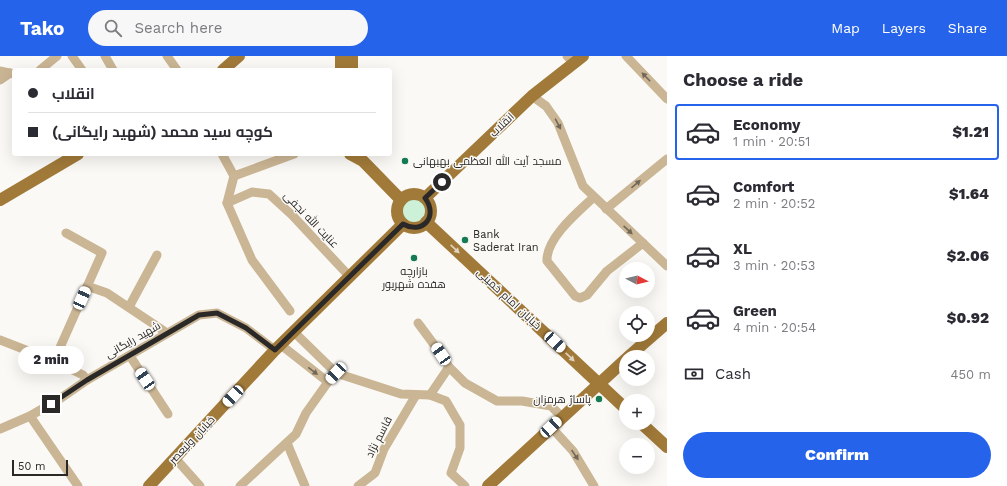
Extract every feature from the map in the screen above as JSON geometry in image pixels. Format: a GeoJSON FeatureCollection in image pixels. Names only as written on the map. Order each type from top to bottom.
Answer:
{"type":"FeatureCollection","features":[{"type":"Feature","properties":{"kind":"main road"},"geometry":{"type":"LineString","coordinates":[[341,56],[341,68]]}},
{"type":"Feature","properties":{"kind":"main road"},"geometry":{"type":"LineString","coordinates":[[352,56],[352,68]]}},
{"type":"Feature","properties":{"kind":"main road"},"geometry":{"type":"LineString","coordinates":[[225,68],[237,57]]}},
{"type":"Feature","properties":{"kind":"main road","name":"انقلاب"},"geometry":{"type":"LineString","coordinates":[[425,198],[574,58]]}},
{"type":"Feature","properties":{"kind":"main road"},"geometry":{"type":"LineString","coordinates":[[0,200],[75,156]]}},
{"type":"Feature","properties":{"kind":"main road"},"geometry":{"type":"LineString","coordinates":[[362,158],[401,200]]}},
{"type":"Feature","properties":{"kind":"main road"},"geometry":{"type":"LineString","coordinates":[[413,194],[425,198],[431,210],[430,216],[426,222],[415,228],[408,227],[403,224],[397,212],[401,200],[413,194]]}},
{"type":"Feature","properties":{"kind":"main road","name":"خیابان امام خمینی"},"geometry":{"type":"LineString","coordinates":[[426,222],[619,402]]}},
{"type":"Feature","properties":{"kind":"main road","name":"خیابان ولیعصر"},"geometry":{"type":"LineString","coordinates":[[149,486],[278,348],[403,224]]}},
{"type":"Feature","properties":{"kind":"main road"},"geometry":{"type":"LineString","coordinates":[[636,350],[667,323]]}},
{"type":"Feature","properties":{"kind":"main road"},"geometry":{"type":"LineString","coordinates":[[488,486],[619,365]]}},
{"type":"Feature","properties":{"kind":"main road"},"geometry":{"type":"LineString","coordinates":[[649,430],[667,447]]}},
{"type":"Feature","properties":{"kind":"street"},"geometry":{"type":"LineString","coordinates":[[42,68],[57,56]]}},
{"type":"Feature","properties":{"kind":"street"},"geometry":{"type":"LineString","coordinates":[[72,56],[81,68]]}},
{"type":"Feature","properties":{"kind":"street"},"geometry":{"type":"LineString","coordinates":[[105,56],[112,68]]}},
{"type":"Feature","properties":{"kind":"street"},"geometry":{"type":"LineString","coordinates":[[167,56],[176,68]]}},
{"type":"Feature","properties":{"kind":"street"},"geometry":{"type":"LineString","coordinates":[[626,56],[667,99]]}},
{"type":"Feature","properties":{"kind":"street"},"geometry":{"type":"LineString","coordinates":[[0,71],[12,73]]}},
{"type":"Feature","properties":{"kind":"street"},"geometry":{"type":"LineString","coordinates":[[0,80],[12,73]]}},
{"type":"Feature","properties":{"kind":"street"},"geometry":{"type":"LineString","coordinates":[[532,96],[546,106],[558,123],[582,186],[667,266]]}},
{"type":"Feature","properties":{"kind":"street"},"geometry":{"type":"LineString","coordinates":[[223,156],[234,176],[227,203],[252,260],[290,311]]}},
{"type":"Feature","properties":{"kind":"street"},"geometry":{"type":"LineString","coordinates":[[234,176],[289,156]]}},
{"type":"Feature","properties":{"kind":"street"},"geometry":{"type":"LineString","coordinates":[[606,209],[667,159]]}},
{"type":"Feature","properties":{"kind":"street","name":"عنایت الله نجفی"},"geometry":{"type":"LineString","coordinates":[[227,203],[252,192],[269,194],[292,215],[350,277]]}},
{"type":"Feature","properties":{"kind":"street"},"geometry":{"type":"LineString","coordinates":[[594,197],[571,219],[555,238],[547,254],[547,261],[550,266],[575,296],[580,298],[587,295],[607,271],[642,244]]}},
{"type":"Feature","properties":{"kind":"street"},"geometry":{"type":"LineString","coordinates":[[54,360],[102,253],[66,233]]}},
{"type":"Feature","properties":{"kind":"street"},"geometry":{"type":"LineString","coordinates":[[129,307],[157,255]]}},
{"type":"Feature","properties":{"kind":"street"},"geometry":{"type":"LineString","coordinates":[[87,286],[107,293],[168,333]]}},
{"type":"Feature","properties":{"kind":"street","name":"شهید رایگانی"},"geometry":{"type":"LineString","coordinates":[[0,429],[30,416],[61,398],[87,380],[199,315],[217,313],[246,328],[299,360],[328,382]]}},
{"type":"Feature","properties":{"kind":"street"},"geometry":{"type":"LineString","coordinates":[[418,323],[438,349],[449,367],[465,382],[497,401],[522,401],[551,406],[562,417]]}},
{"type":"Feature","properties":{"kind":"street"},"geometry":{"type":"LineString","coordinates":[[294,332],[336,373],[401,394],[430,395],[446,401],[460,425],[460,448],[451,473],[465,486]]}},
{"type":"Feature","properties":{"kind":"street"},"geometry":{"type":"LineString","coordinates":[[0,340],[54,360],[83,375],[87,380]]}},
{"type":"Feature","properties":{"kind":"street"},"geometry":{"type":"LineString","coordinates":[[299,360],[309,347]]}},
{"type":"Feature","properties":{"kind":"street"},"geometry":{"type":"LineString","coordinates":[[130,356],[168,414]]}},
{"type":"Feature","properties":{"kind":"street"},"geometry":{"type":"LineString","coordinates":[[430,395],[449,367]]}},
{"type":"Feature","properties":{"kind":"street"},"geometry":{"type":"LineString","coordinates":[[240,486],[296,434],[306,413],[336,373]]}},
{"type":"Feature","properties":{"kind":"street","name":"قاسم نژاد"},"geometry":{"type":"LineString","coordinates":[[358,486],[375,473],[384,449],[416,394]]}},
{"type":"Feature","properties":{"kind":"street"},"geometry":{"type":"LineString","coordinates":[[30,416],[78,486]]}},
{"type":"Feature","properties":{"kind":"street"},"geometry":{"type":"LineString","coordinates":[[551,427],[573,451],[594,486]]}},
{"type":"Feature","properties":{"kind":"street"},"geometry":{"type":"LineString","coordinates":[[287,443],[304,485]]}},
{"type":"Feature","properties":{"kind":"street"},"geometry":{"type":"LineString","coordinates":[[175,458],[200,486]]}},
{"type":"Feature","properties":{"kind":"green space"},"geometry":{"type":"Polygon","coordinates":[[[414,197],[424,201],[428,211],[424,221],[414,225],[404,221],[400,211],[404,201],[414,197]]]}},
{"type":"Feature","properties":{"kind":"place","name":"مسجد آیت الله العظمی بهبهانی"},"geometry":{"type":"Point","coordinates":[405,161]}},
{"type":"Feature","properties":{"kind":"place","name":"Bank Saderat Iran"},"geometry":{"type":"Point","coordinates":[465,240]}},
{"type":"Feature","properties":{"kind":"place","name":"بازارچه هفده شهریور"},"geometry":{"type":"Point","coordinates":[414,258]}},
{"type":"Feature","properties":{"kind":"place","name":"پاساژ هرمزان"},"geometry":{"type":"Point","coordinates":[599,399]}},
{"type":"Feature","properties":{"kind":"route"},"geometry":{"type":"LineString","coordinates":[[51,404],[87,380],[199,315],[217,313],[246,328],[275,350],[403,224],[408,227],[415,228],[426,222],[430,216],[431,210],[425,198],[442,182]]}}]}
